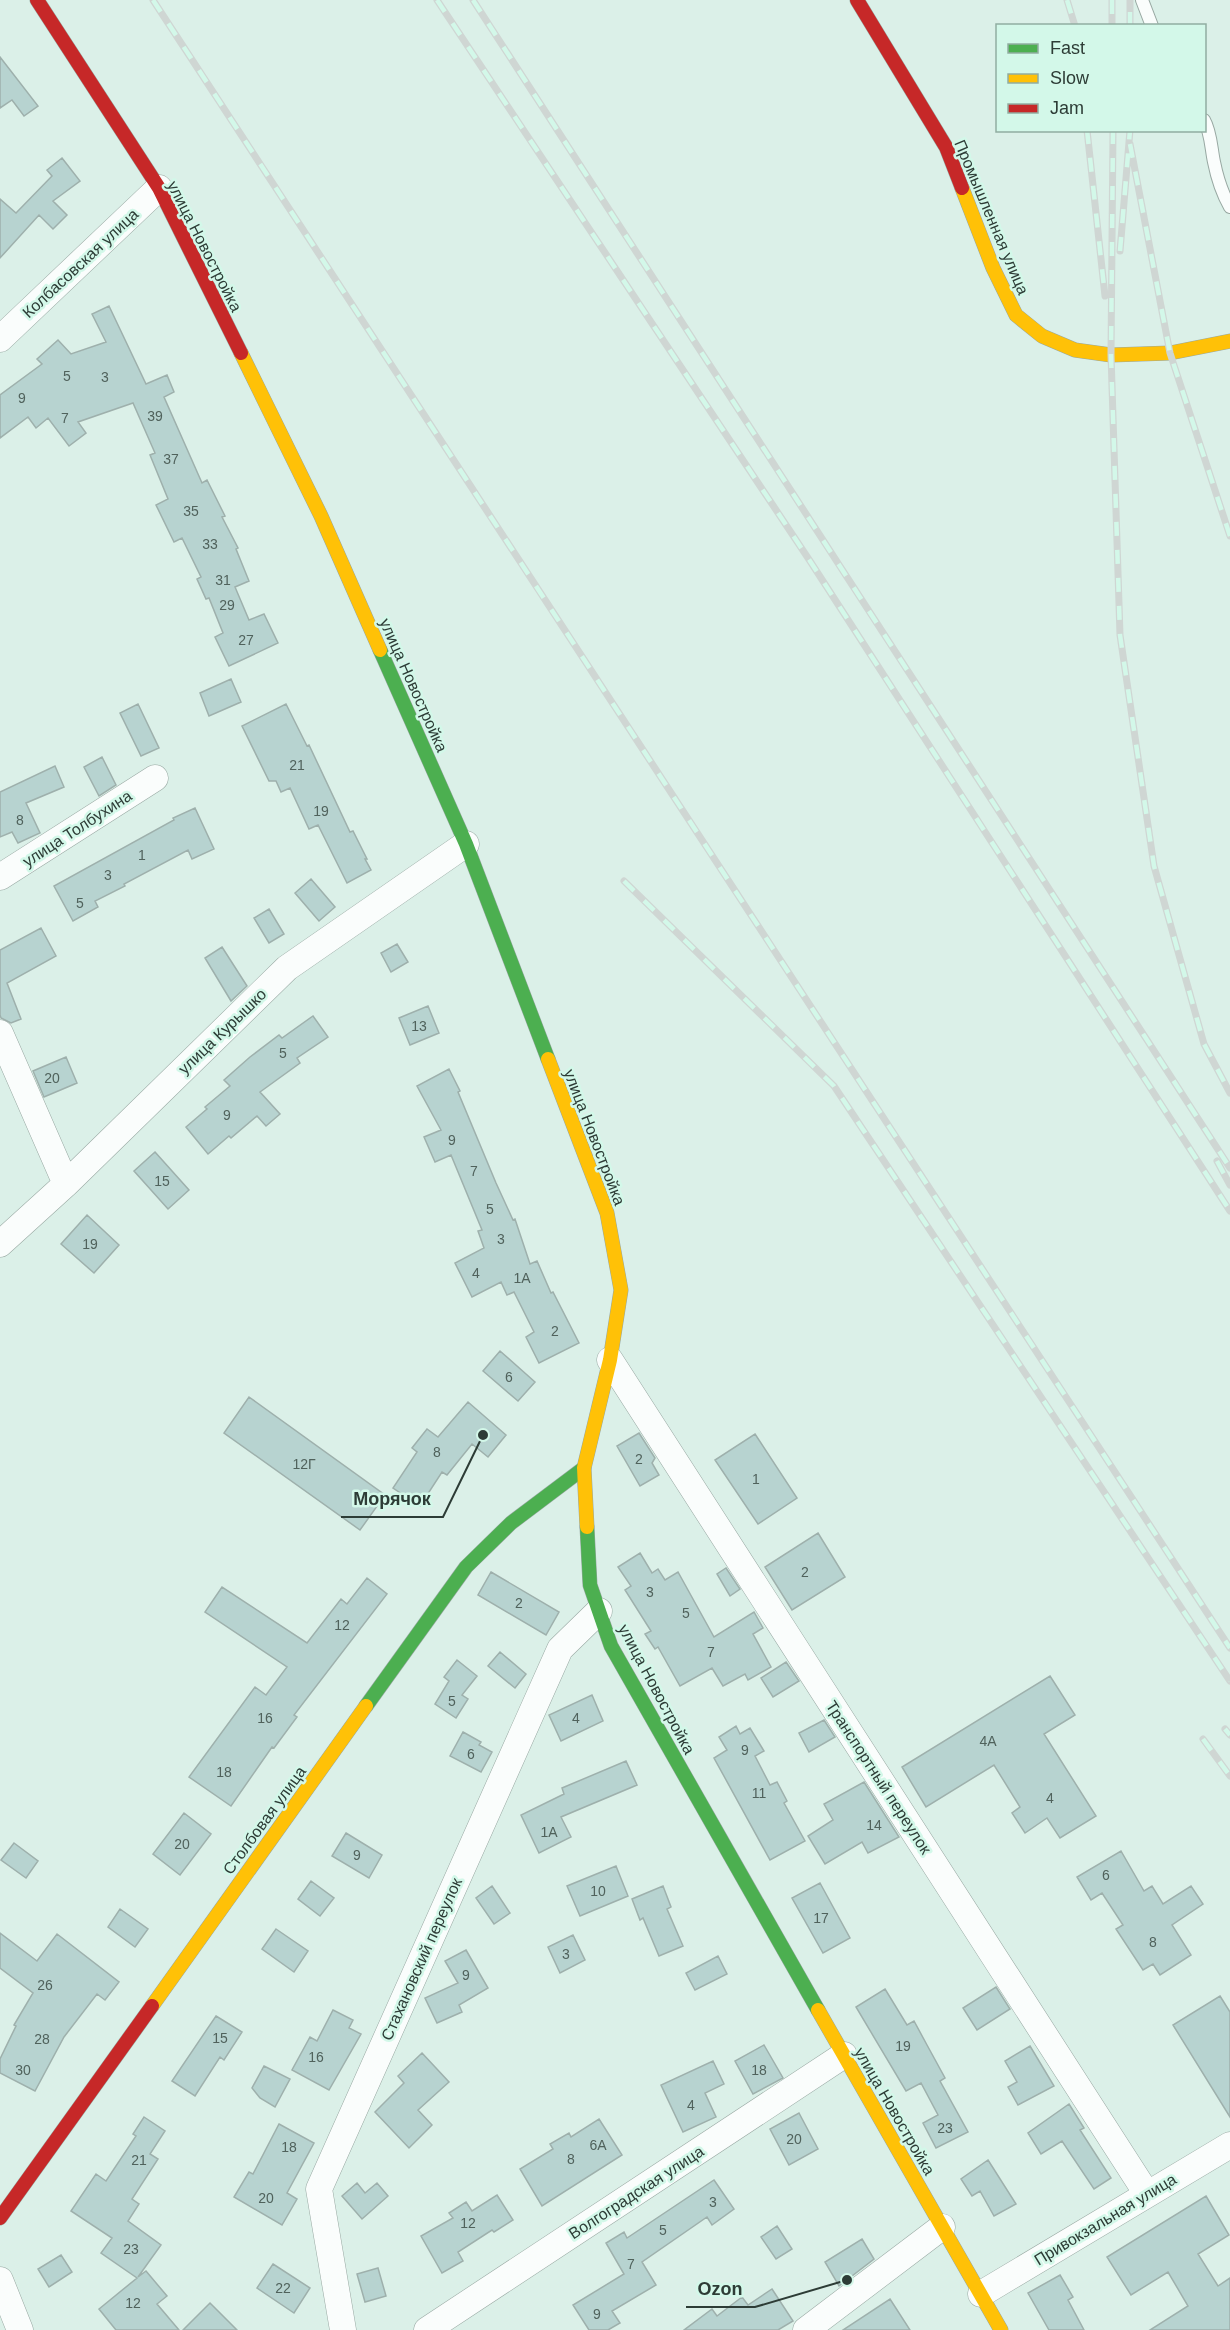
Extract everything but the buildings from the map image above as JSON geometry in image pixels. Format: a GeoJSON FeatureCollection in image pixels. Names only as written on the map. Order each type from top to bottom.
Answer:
{"type":"FeatureCollection","features":[{"type":"Feature","properties":{"kind":"main road","name":"улица Новостройка"},"geometry":{"type":"LineString","coordinates":[[37,0],[159,188],[321,516],[466,844],[607,1213],[621,1290],[610,1360],[584,1468],[590,1585],[611,1646],[1001,2330]]}},
{"type":"Feature","properties":{"kind":"main road","name":"Промышленная улица"},"geometry":{"type":"LineString","coordinates":[[857,0],[946,147],[993,268],[1016,315],[1042,336],[1075,350],[1111,355],[1170,353],[1230,342]]}},
{"type":"Feature","properties":{"kind":"main road","name":"Столбовая улица"},"geometry":{"type":"LineString","coordinates":[[1,2212],[466,1567],[511,1523],[584,1468]]}},
{"type":"Feature","properties":{"kind":"street","name":"Колбасовская улица"},"geometry":{"type":"LineString","coordinates":[[0,339],[159,188]]}},
{"type":"Feature","properties":{"kind":"street","name":"улица Толбухина"},"geometry":{"type":"LineString","coordinates":[[0,877],[155,778]]}},
{"type":"Feature","properties":{"kind":"street","name":"улица Курышко"},"geometry":{"type":"LineString","coordinates":[[0,1244],[66,1184],[287,968],[466,844]]}},
{"type":"Feature","properties":{"kind":"street"},"geometry":{"type":"LineString","coordinates":[[0,1033],[66,1184]]}},
{"type":"Feature","properties":{"kind":"street","name":"Транспортный переулок"},"geometry":{"type":"LineString","coordinates":[[610,1360],[1147,2194]]}},
{"type":"Feature","properties":{"kind":"street","name":"Стахановский переулок"},"geometry":{"type":"LineString","coordinates":[[343,2330],[319,2189],[560,1649],[599,1611]]}},
{"type":"Feature","properties":{"kind":"street","name":"Волгоградская улица"},"geometry":{"type":"LineString","coordinates":[[427,2330],[844,2055]]}},
{"type":"Feature","properties":{"kind":"street","name":"Привокзальная улица"},"geometry":{"type":"LineString","coordinates":[[981,2294],[1230,2145]]}},
{"type":"Feature","properties":{"kind":"street"},"geometry":{"type":"LineString","coordinates":[[806,2330],[942,2227]]}},
{"type":"Feature","properties":{"kind":"street"},"geometry":{"type":"LineString","coordinates":[[0,2280],[20,2330]]}},
{"type":"Feature","properties":{"kind":"lane"},"geometry":{"type":"LineString","coordinates":[[1142,0],[1151,24]]}},
{"type":"Feature","properties":{"kind":"lane"},"geometry":{"type":"LineString","coordinates":[[1206,123],[1214,164],[1223,194],[1230,207]]}},
{"type":"Feature","properties":{"kind":"railway"},"geometry":{"type":"LineString","coordinates":[[153,0],[1230,1648]]}},
{"type":"Feature","properties":{"kind":"railway"},"geometry":{"type":"LineString","coordinates":[[437,0],[810,561],[1230,1211]]}},
{"type":"Feature","properties":{"kind":"railway"},"geometry":{"type":"LineString","coordinates":[[473,0],[1230,1168]]}},
{"type":"Feature","properties":{"kind":"railway"},"geometry":{"type":"LineString","coordinates":[[1067,0],[1074,24]]}},
{"type":"Feature","properties":{"kind":"railway"},"geometry":{"type":"LineString","coordinates":[[1112,0],[1112,24]]}},
{"type":"Feature","properties":{"kind":"railway"},"geometry":{"type":"LineString","coordinates":[[1130,0],[1130,24]]}},
{"type":"Feature","properties":{"kind":"railway"},"geometry":{"type":"LineString","coordinates":[[1087,132],[1105,296]]}},
{"type":"Feature","properties":{"kind":"railway"},"geometry":{"type":"LineString","coordinates":[[1113,132],[1111,355],[1120,635],[1154,866],[1204,1044],[1230,1093]]}},
{"type":"Feature","properties":{"kind":"railway"},"geometry":{"type":"LineString","coordinates":[[1120,251],[1130,132]]}},
{"type":"Feature","properties":{"kind":"railway"},"geometry":{"type":"LineString","coordinates":[[1130,144],[1170,353],[1230,536]]}},
{"type":"Feature","properties":{"kind":"railway"},"geometry":{"type":"LineString","coordinates":[[624,881],[834,1086],[1230,1681]]}},
{"type":"Feature","properties":{"kind":"railway"},"geometry":{"type":"LineString","coordinates":[[1217,1161],[1230,1185]]}},
{"type":"Feature","properties":{"kind":"railway"},"geometry":{"type":"LineString","coordinates":[[1225,1729],[1230,1735]]}},
{"type":"Feature","properties":{"kind":"railway"},"geometry":{"type":"LineString","coordinates":[[1203,1739],[1230,1776]]}},
{"type":"Feature","properties":{"kind":"traffic: fast"},"geometry":{"type":"LineString","coordinates":[[380,650],[466,844],[548,1059]]}},
{"type":"Feature","properties":{"kind":"traffic: fast"},"geometry":{"type":"LineString","coordinates":[[366,1706],[466,1567],[511,1523],[584,1468]]}},
{"type":"Feature","properties":{"kind":"traffic: fast"},"geometry":{"type":"LineString","coordinates":[[587,1527],[590,1585],[611,1646],[818,2010]]}},
{"type":"Feature","properties":{"kind":"traffic: slow"},"geometry":{"type":"LineString","coordinates":[[962,188],[993,268],[1016,315],[1042,336],[1075,350],[1111,355],[1170,353],[1230,341]]}},
{"type":"Feature","properties":{"kind":"traffic: slow"},"geometry":{"type":"LineString","coordinates":[[241,353],[321,516],[380,650]]}},
{"type":"Feature","properties":{"kind":"traffic: slow"},"geometry":{"type":"LineString","coordinates":[[548,1059],[607,1213],[621,1290],[610,1360],[584,1468],[587,1527]]}},
{"type":"Feature","properties":{"kind":"traffic: slow"},"geometry":{"type":"LineString","coordinates":[[152,2006],[366,1706]]}},
{"type":"Feature","properties":{"kind":"traffic: slow"},"geometry":{"type":"LineString","coordinates":[[818,2010],[1001,2330]]}},
{"type":"Feature","properties":{"kind":"traffic: jam"},"geometry":{"type":"LineString","coordinates":[[37,0],[159,188],[241,353]]}},
{"type":"Feature","properties":{"kind":"traffic: jam"},"geometry":{"type":"LineString","coordinates":[[857,0],[946,147],[962,188]]}},
{"type":"Feature","properties":{"kind":"traffic: jam"},"geometry":{"type":"LineString","coordinates":[[0,2218],[152,2006]]}},
{"type":"Feature","properties":{"kind":"place","name":"Морячок"},"geometry":{"type":"Point","coordinates":[483,1435]}},
{"type":"Feature","properties":{"kind":"place","name":"Ozon"},"geometry":{"type":"Point","coordinates":[847,2280]}}]}
